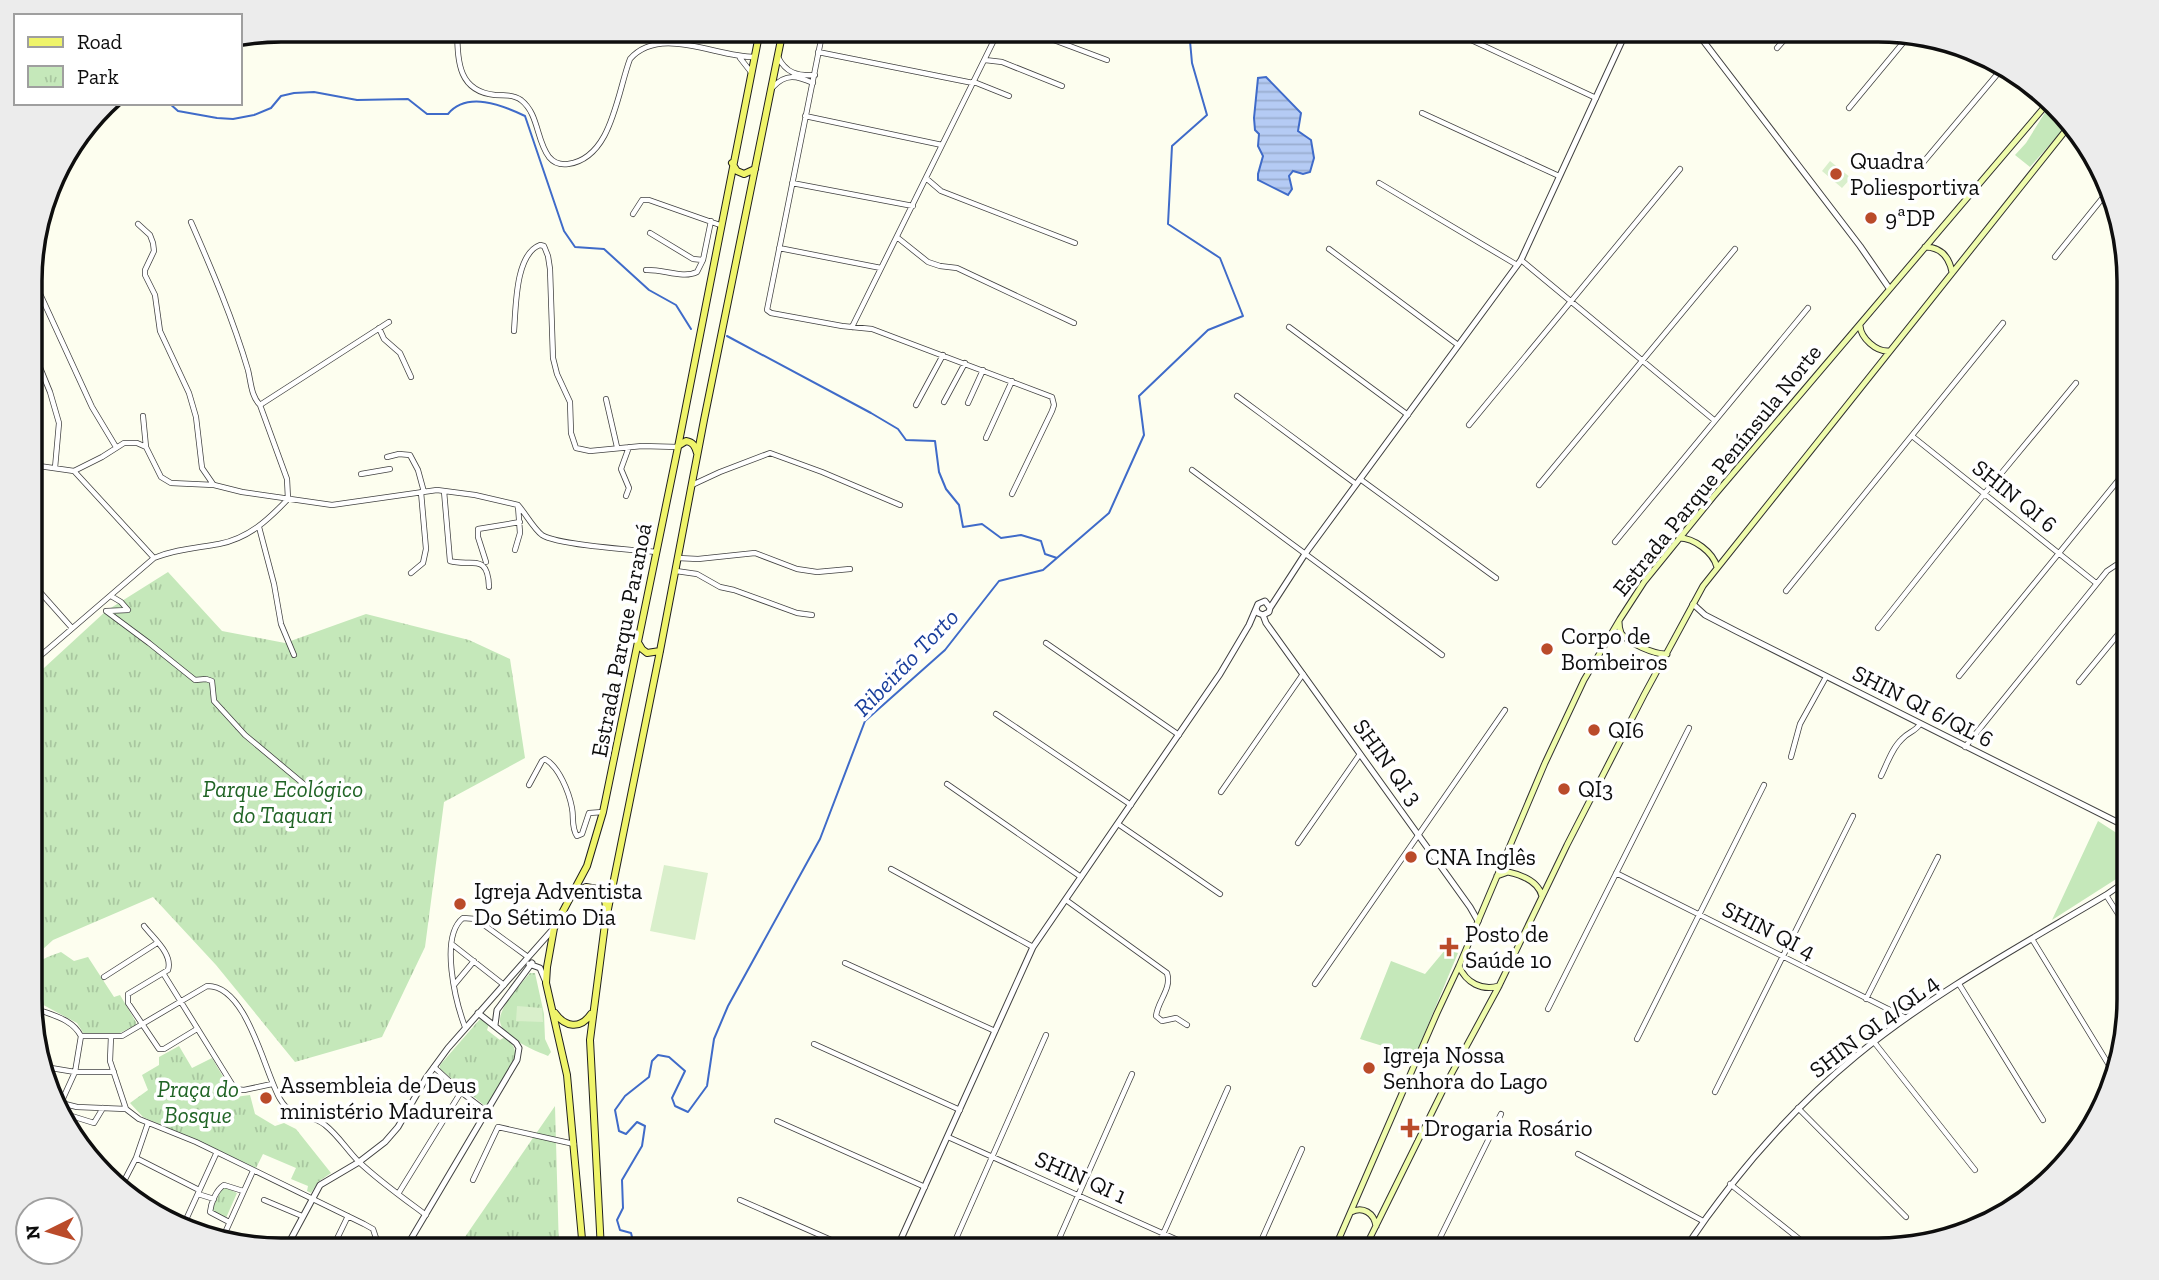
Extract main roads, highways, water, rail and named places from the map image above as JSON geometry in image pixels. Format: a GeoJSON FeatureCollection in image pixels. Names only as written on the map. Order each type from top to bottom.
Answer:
{"type":"FeatureCollection","features":[{"type":"Feature","properties":{"kind":"main road","name":"Estrada Parque Paranoá"},"geometry":{"type":"LineString","coordinates":[[582,1238],[567,1076],[546,983],[548,952],[554,928],[587,866],[603,812],[757,42]]}},
{"type":"Feature","properties":{"kind":"main road","name":"Estrada Parque Paranoá"},"geometry":{"type":"LineString","coordinates":[[600,1238],[590,1052],[592,1012],[605,924],[781,42]]}},
{"type":"Feature","properties":{"kind":"main road","name":"Estrada Parque Península Norte"},"geometry":{"type":"LineString","coordinates":[[1339,1237],[1545,763],[1579,689],[1620,619],[1679,538],[2043,109]]}},
{"type":"Feature","properties":{"kind":"main road"},"geometry":{"type":"LineString","coordinates":[[1370,1237],[1447,1082],[1499,986],[1693,604],[1717,567],[2065,132]]}},
{"type":"Feature","properties":{"kind":"main road"},"geometry":{"type":"LineString","coordinates":[[732,163],[737,171],[744,174],[755,169]]}},
{"type":"Feature","properties":{"kind":"main road"},"geometry":{"type":"LineString","coordinates":[[1924,247],[1933,247],[1943,253],[1949,260],[1952,272]]}},
{"type":"Feature","properties":{"kind":"main road"},"geometry":{"type":"LineString","coordinates":[[1860,326],[1863,336],[1881,351],[1890,350]]}},
{"type":"Feature","properties":{"kind":"main road"},"geometry":{"type":"LineString","coordinates":[[678,447],[686,440],[689,441],[698,454]]}},
{"type":"Feature","properties":{"kind":"main road"},"geometry":{"type":"LineString","coordinates":[[1679,538],[1688,538],[1701,547],[1714,558],[1717,567]]}},
{"type":"Feature","properties":{"kind":"main road"},"geometry":{"type":"LineString","coordinates":[[1620,619],[1620,631],[1625,638],[1654,653],[1667,654]]}},
{"type":"Feature","properties":{"kind":"main road"},"geometry":{"type":"LineString","coordinates":[[639,642],[644,652],[653,654],[660,651]]}},
{"type":"Feature","properties":{"kind":"main road"},"geometry":{"type":"LineString","coordinates":[[1497,876],[1508,872],[1521,877],[1537,886],[1542,897]]}},
{"type":"Feature","properties":{"kind":"main road"},"geometry":{"type":"LineString","coordinates":[[568,901],[581,889],[597,889],[605,898],[605,924]]}},
{"type":"Feature","properties":{"kind":"main road"},"geometry":{"type":"LineString","coordinates":[[1459,966],[1465,977],[1477,985],[1485,988],[1499,986]]}},
{"type":"Feature","properties":{"kind":"main road"},"geometry":{"type":"LineString","coordinates":[[552,1009],[561,1021],[571,1026],[587,1020],[592,1012]]}},
{"type":"Feature","properties":{"kind":"main road"},"geometry":{"type":"LineString","coordinates":[[1350,1213],[1361,1209],[1367,1211],[1375,1220],[1376,1226]]}},
{"type":"Feature","properties":{"kind":"water"},"geometry":{"type":"Polygon","coordinates":[[[1266,77],[1301,113],[1298,131],[1311,140],[1314,158],[1310,172],[1303,174],[1293,171],[1289,176],[1292,189],[1288,195],[1258,180],[1263,156],[1258,146],[1259,134],[1255,130],[1254,118],[1258,78],[1266,77]]]}},
{"type":"Feature","properties":{"kind":"waterway","name":"Ribeirão Torto"},"geometry":{"type":"LineString","coordinates":[[632,1238],[631,1233],[620,1230],[617,1220],[623,1208],[622,1180],[642,1146],[645,1126],[637,1122],[626,1134],[619,1131],[615,1110],[625,1096],[649,1077],[652,1061],[658,1055],[669,1057],[685,1071],[672,1098],[675,1106],[688,1112],[707,1086],[714,1039],[728,1006],[820,839],[865,721],[945,650],[999,581],[1043,570],[1109,513],[1144,435],[1139,396],[1208,330],[1243,316],[1220,258],[1168,224],[1172,146],[1207,115],[1192,63],[1190,42]]}},
{"type":"Feature","properties":{"kind":"waterway"},"geometry":{"type":"LineString","coordinates":[[171,105],[178,111],[233,119],[271,108],[281,96],[314,92],[357,100],[408,99],[427,114],[448,114],[456,107],[475,102],[496,104],[516,112],[525,116],[564,231],[575,247],[604,249],[649,290],[676,305],[691,329]]}},
{"type":"Feature","properties":{"kind":"waterway"},"geometry":{"type":"LineString","coordinates":[[727,336],[871,413],[898,429],[906,440],[935,441],[939,472],[946,489],[959,505],[963,527],[982,524],[1001,538],[1021,535],[1041,541],[1045,554],[1057,558]]}},
{"type":"Feature","properties":{"kind":"place","name":"Quadra Poliesportiva"},"geometry":{"type":"Point","coordinates":[1836,174]}},
{"type":"Feature","properties":{"kind":"place","name":"9ªDP"},"geometry":{"type":"Point","coordinates":[1871,218]}},
{"type":"Feature","properties":{"kind":"place","name":"Corpo de Bombeiros"},"geometry":{"type":"Point","coordinates":[1547,649]}},
{"type":"Feature","properties":{"kind":"place","name":"QI6"},"geometry":{"type":"Point","coordinates":[1594,730]}},
{"type":"Feature","properties":{"kind":"place","name":"QI3"},"geometry":{"type":"Point","coordinates":[1564,789]}},
{"type":"Feature","properties":{"kind":"place","name":"CNA Inglês"},"geometry":{"type":"Point","coordinates":[1411,857]}},
{"type":"Feature","properties":{"kind":"place","name":"Igreja Adventista Do Sétimo Dia"},"geometry":{"type":"Point","coordinates":[460,904]}},
{"type":"Feature","properties":{"kind":"place","name":"Posto de Saúde 10"},"geometry":{"type":"Point","coordinates":[1449,947]}},
{"type":"Feature","properties":{"kind":"place","name":"Igreja Nossa Senhora do Lago"},"geometry":{"type":"Point","coordinates":[1369,1068]}},
{"type":"Feature","properties":{"kind":"place","name":"Assembleia de Deus ministério Madureira"},"geometry":{"type":"Point","coordinates":[266,1098]}},
{"type":"Feature","properties":{"kind":"place","name":"Drogaria Rosário"},"geometry":{"type":"Point","coordinates":[1410,1128]}},
{"type":"Feature","properties":{"kind":"park label","name":"Parque Ecológico do Taquari"},"geometry":{"type":"Point","coordinates":[283,802]}},
{"type":"Feature","properties":{"kind":"park label","name":"Praça do Bosque"},"geometry":{"type":"Point","coordinates":[198,1102]}}]}
